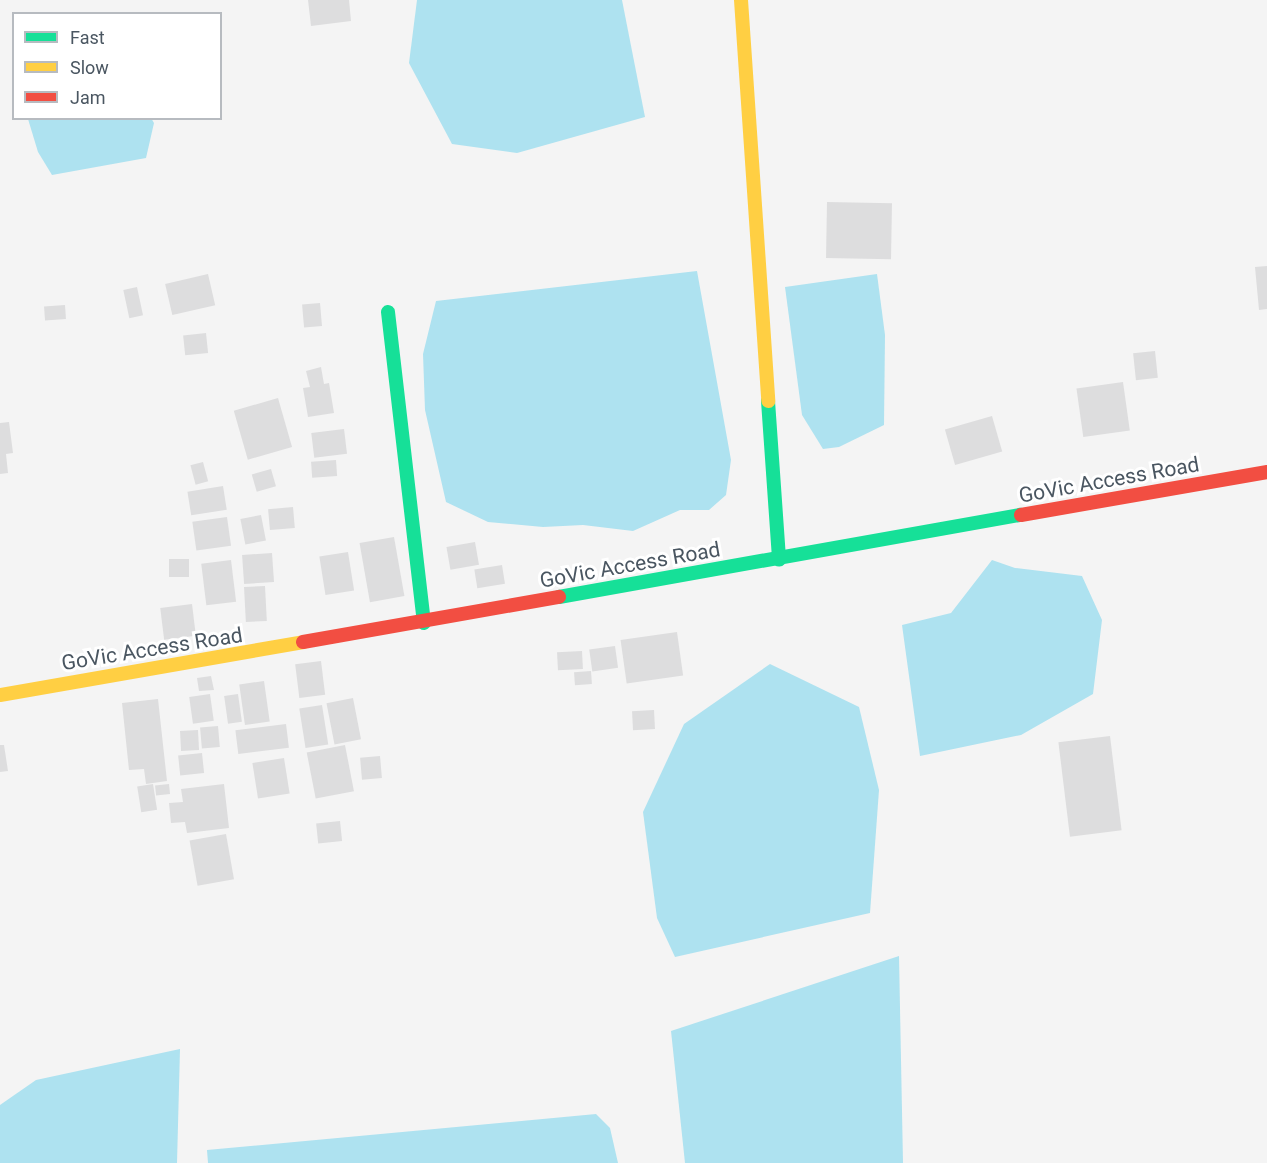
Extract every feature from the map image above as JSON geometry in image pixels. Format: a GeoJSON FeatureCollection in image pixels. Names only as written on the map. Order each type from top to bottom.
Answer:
{"type":"FeatureCollection","features":[{"type":"Feature","properties":{"kind":"main road"},"geometry":{"type":"LineString","coordinates":[[741,0],[779,560]]}},
{"type":"Feature","properties":{"kind":"main road"},"geometry":{"type":"LineString","coordinates":[[388,312],[424,623]]}},
{"type":"Feature","properties":{"kind":"main road","name":"GoVic Access Road"},"geometry":{"type":"LineString","coordinates":[[0,695],[424,623],[1267,472]]}},
{"type":"Feature","properties":{"kind":"water"},"geometry":{"type":"Polygon","coordinates":[[[417,0],[622,0],[645,117],[517,153],[452,144],[409,63],[417,0]]]}},
{"type":"Feature","properties":{"kind":"water"},"geometry":{"type":"Polygon","coordinates":[[[28,120],[152,120],[154,123],[146,158],[52,175],[38,152],[28,120]]]}},
{"type":"Feature","properties":{"kind":"water"},"geometry":{"type":"Polygon","coordinates":[[[697,271],[731,460],[726,495],[709,510],[680,510],[633,531],[583,525],[543,527],[488,522],[446,502],[425,410],[423,354],[436,301],[697,271]]]}},
{"type":"Feature","properties":{"kind":"water"},"geometry":{"type":"Polygon","coordinates":[[[877,274],[885,335],[884,425],[839,447],[823,449],[802,415],[785,287],[877,274]]]}},
{"type":"Feature","properties":{"kind":"water"},"geometry":{"type":"Polygon","coordinates":[[[992,560],[1015,568],[1082,576],[1102,620],[1093,694],[1021,735],[920,756],[902,625],[951,613],[992,560]]]}},
{"type":"Feature","properties":{"kind":"water"},"geometry":{"type":"Polygon","coordinates":[[[770,664],[859,707],[879,790],[870,913],[675,957],[657,918],[643,812],[684,724],[770,664]]]}},
{"type":"Feature","properties":{"kind":"water"},"geometry":{"type":"Polygon","coordinates":[[[899,956],[903,1163],[685,1163],[671,1031],[899,956]]]}},
{"type":"Feature","properties":{"kind":"water"},"geometry":{"type":"Polygon","coordinates":[[[180,1049],[177,1163],[0,1163],[0,1105],[36,1080],[180,1049]]]}},
{"type":"Feature","properties":{"kind":"water"},"geometry":{"type":"Polygon","coordinates":[[[596,1114],[610,1128],[618,1163],[208,1163],[207,1150],[596,1114]]]}},
{"type":"Feature","properties":{"kind":"building"},"geometry":{"type":"Polygon","coordinates":[[[308,0],[349,0],[351,21],[311,26],[308,0]]]}},
{"type":"Feature","properties":{"kind":"building"},"geometry":{"type":"Polygon","coordinates":[[[827,202],[892,203],[891,259],[826,258],[827,202]]]}},
{"type":"Feature","properties":{"kind":"building"},"geometry":{"type":"Polygon","coordinates":[[[1267,266],[1267,309],[1259,310],[1255,267],[1267,266]]]}},
{"type":"Feature","properties":{"kind":"building"},"geometry":{"type":"Polygon","coordinates":[[[208,274],[215,305],[172,315],[165,284],[208,274]]]}},
{"type":"Feature","properties":{"kind":"building"},"geometry":{"type":"Polygon","coordinates":[[[137,287],[143,315],[129,318],[123,290],[137,287]]]}},
{"type":"Feature","properties":{"kind":"building"},"geometry":{"type":"Polygon","coordinates":[[[320,303],[322,326],[304,327],[302,305],[320,303]]]}},
{"type":"Feature","properties":{"kind":"building"},"geometry":{"type":"Polygon","coordinates":[[[65,305],[66,319],[45,320],[44,306],[65,305]]]}},
{"type":"Feature","properties":{"kind":"building"},"geometry":{"type":"Polygon","coordinates":[[[206,333],[208,353],[185,355],[183,335],[206,333]]]}},
{"type":"Feature","properties":{"kind":"building"},"geometry":{"type":"Polygon","coordinates":[[[1155,351],[1158,378],[1136,380],[1133,353],[1155,351]]]}},
{"type":"Feature","properties":{"kind":"building"},"geometry":{"type":"Polygon","coordinates":[[[321,367],[324,384],[329,383],[334,413],[308,417],[303,388],[310,387],[306,371],[321,367]]]}},
{"type":"Feature","properties":{"kind":"building"},"geometry":{"type":"Polygon","coordinates":[[[1123,382],[1130,431],[1083,437],[1076,389],[1123,382]]]}},
{"type":"Feature","properties":{"kind":"building"},"geometry":{"type":"Polygon","coordinates":[[[278,398],[292,447],[248,460],[234,411],[278,398]]]}},
{"type":"Feature","properties":{"kind":"building"},"geometry":{"type":"Polygon","coordinates":[[[992,416],[1002,452],[955,465],[945,430],[992,416]]]}},
{"type":"Feature","properties":{"kind":"building"},"geometry":{"type":"Polygon","coordinates":[[[9,422],[13,453],[6,454],[8,473],[0,474],[0,423],[9,422]]]}},
{"type":"Feature","properties":{"kind":"building"},"geometry":{"type":"Polygon","coordinates":[[[344,429],[347,454],[314,458],[311,433],[344,429]]]}},
{"type":"Feature","properties":{"kind":"building"},"geometry":{"type":"Polygon","coordinates":[[[336,460],[337,476],[312,478],[311,462],[336,460]]]}},
{"type":"Feature","properties":{"kind":"building"},"geometry":{"type":"Polygon","coordinates":[[[203,462],[208,481],[196,485],[190,465],[203,462]]]}},
{"type":"Feature","properties":{"kind":"building"},"geometry":{"type":"Polygon","coordinates":[[[271,469],[276,486],[257,492],[252,475],[271,469]]]}},
{"type":"Feature","properties":{"kind":"building"},"geometry":{"type":"Polygon","coordinates":[[[223,486],[227,510],[191,515],[187,492],[223,486]]]}},
{"type":"Feature","properties":{"kind":"building"},"geometry":{"type":"Polygon","coordinates":[[[293,507],[295,528],[270,530],[268,509],[293,507]]]}},
{"type":"Feature","properties":{"kind":"building"},"geometry":{"type":"Polygon","coordinates":[[[261,515],[266,541],[245,545],[240,519],[261,515]]]}},
{"type":"Feature","properties":{"kind":"building"},"geometry":{"type":"Polygon","coordinates":[[[227,517],[231,546],[196,551],[192,522],[227,517]]]}},
{"type":"Feature","properties":{"kind":"building"},"geometry":{"type":"Polygon","coordinates":[[[394,537],[404,596],[370,602],[360,543],[394,537]]]}},
{"type":"Feature","properties":{"kind":"building"},"geometry":{"type":"Polygon","coordinates":[[[475,542],[479,565],[450,570],[446,547],[475,542]]]}},
{"type":"Feature","properties":{"kind":"building"},"geometry":{"type":"Polygon","coordinates":[[[348,552],[354,591],[325,595],[319,557],[348,552]]]}},
{"type":"Feature","properties":{"kind":"building"},"geometry":{"type":"Polygon","coordinates":[[[272,553],[274,582],[244,584],[242,555],[272,553]]]}},
{"type":"Feature","properties":{"kind":"building"},"geometry":{"type":"Polygon","coordinates":[[[169,559],[189,559],[189,577],[169,577],[169,559]]]}},
{"type":"Feature","properties":{"kind":"building"},"geometry":{"type":"Polygon","coordinates":[[[231,560],[236,602],[206,605],[201,564],[231,560]]]}},
{"type":"Feature","properties":{"kind":"building"},"geometry":{"type":"Polygon","coordinates":[[[502,565],[505,584],[477,588],[474,569],[502,565]]]}},
{"type":"Feature","properties":{"kind":"building"},"geometry":{"type":"Polygon","coordinates":[[[265,586],[267,621],[246,622],[244,587],[265,586]]]}},
{"type":"Feature","properties":{"kind":"building"},"geometry":{"type":"Polygon","coordinates":[[[192,604],[196,636],[164,640],[160,608],[192,604]]]}},
{"type":"Feature","properties":{"kind":"building"},"geometry":{"type":"Polygon","coordinates":[[[677,632],[683,676],[627,684],[621,640],[677,632]]]}},
{"type":"Feature","properties":{"kind":"building"},"geometry":{"type":"Polygon","coordinates":[[[615,646],[618,668],[592,671],[589,650],[615,646]]]}},
{"type":"Feature","properties":{"kind":"building"},"geometry":{"type":"Polygon","coordinates":[[[582,651],[583,669],[558,670],[557,652],[582,651]]]}},
{"type":"Feature","properties":{"kind":"building"},"geometry":{"type":"Polygon","coordinates":[[[321,661],[325,695],[299,698],[295,664],[321,661]]]}},
{"type":"Feature","properties":{"kind":"building"},"geometry":{"type":"Polygon","coordinates":[[[591,671],[592,684],[575,685],[574,672],[591,671]]]}},
{"type":"Feature","properties":{"kind":"building"},"geometry":{"type":"Polygon","coordinates":[[[211,676],[214,690],[199,691],[197,678],[211,676]]]}},
{"type":"Feature","properties":{"kind":"building"},"geometry":{"type":"Polygon","coordinates":[[[264,681],[270,722],[245,725],[239,684],[264,681]]]}},
{"type":"Feature","properties":{"kind":"building"},"geometry":{"type":"Polygon","coordinates":[[[210,694],[214,721],[193,724],[189,697],[210,694]]]}},
{"type":"Feature","properties":{"kind":"building"},"geometry":{"type":"Polygon","coordinates":[[[238,694],[242,722],[228,724],[224,696],[238,694]]]}},
{"type":"Feature","properties":{"kind":"building"},"geometry":{"type":"Polygon","coordinates":[[[353,698],[361,739],[335,744],[326,703],[353,698]]]}},
{"type":"Feature","properties":{"kind":"building"},"geometry":{"type":"Polygon","coordinates":[[[158,699],[167,781],[146,784],[144,769],[129,770],[122,703],[158,699]]]}},
{"type":"Feature","properties":{"kind":"building"},"geometry":{"type":"Polygon","coordinates":[[[322,705],[328,745],[306,748],[299,709],[322,705]]]}},
{"type":"Feature","properties":{"kind":"building"},"geometry":{"type":"Polygon","coordinates":[[[654,710],[655,729],[633,730],[632,711],[654,710]]]}},
{"type":"Feature","properties":{"kind":"building"},"geometry":{"type":"Polygon","coordinates":[[[286,724],[289,748],[238,754],[235,730],[286,724]]]}},
{"type":"Feature","properties":{"kind":"building"},"geometry":{"type":"Polygon","coordinates":[[[218,726],[220,747],[202,748],[200,728],[218,726]]]}},
{"type":"Feature","properties":{"kind":"building"},"geometry":{"type":"Polygon","coordinates":[[[198,730],[199,750],[181,751],[180,731],[198,730]]]}},
{"type":"Feature","properties":{"kind":"building"},"geometry":{"type":"Polygon","coordinates":[[[1110,736],[1122,830],[1070,837],[1058,742],[1110,736]]]}},
{"type":"Feature","properties":{"kind":"building"},"geometry":{"type":"Polygon","coordinates":[[[0,745],[4,745],[8,771],[0,772],[0,745]]]}},
{"type":"Feature","properties":{"kind":"building"},"geometry":{"type":"Polygon","coordinates":[[[345,745],[354,791],[316,799],[307,752],[345,745]]]}},
{"type":"Feature","properties":{"kind":"building"},"geometry":{"type":"Polygon","coordinates":[[[202,753],[204,773],[180,775],[178,756],[202,753]]]}},
{"type":"Feature","properties":{"kind":"building"},"geometry":{"type":"Polygon","coordinates":[[[380,756],[382,778],[362,780],[360,758],[380,756]]]}},
{"type":"Feature","properties":{"kind":"building"},"geometry":{"type":"Polygon","coordinates":[[[284,758],[290,794],[258,799],[252,763],[284,758]]]}},
{"type":"Feature","properties":{"kind":"building"},"geometry":{"type":"Polygon","coordinates":[[[153,784],[157,810],[141,812],[137,787],[153,784]]]}},
{"type":"Feature","properties":{"kind":"building"},"geometry":{"type":"Polygon","coordinates":[[[169,784],[170,794],[156,795],[155,785],[169,784]]]}},
{"type":"Feature","properties":{"kind":"building"},"geometry":{"type":"Polygon","coordinates":[[[224,784],[229,828],[187,833],[185,822],[171,823],[169,803],[183,802],[181,789],[224,784]]]}},
{"type":"Feature","properties":{"kind":"building"},"geometry":{"type":"Polygon","coordinates":[[[340,821],[342,841],[318,843],[316,824],[340,821]]]}},
{"type":"Feature","properties":{"kind":"building"},"geometry":{"type":"Polygon","coordinates":[[[226,834],[234,879],[198,886],[190,840],[226,834]]]}},
{"type":"Feature","properties":{"kind":"traffic: fast"},"geometry":{"type":"LineString","coordinates":[[388,312],[424,623]]}},
{"type":"Feature","properties":{"kind":"traffic: fast"},"geometry":{"type":"LineString","coordinates":[[768,401],[779,560]]}},
{"type":"Feature","properties":{"kind":"traffic: fast"},"geometry":{"type":"LineString","coordinates":[[559,597],[1021,515]]}},
{"type":"Feature","properties":{"kind":"traffic: slow"},"geometry":{"type":"LineString","coordinates":[[741,0],[768,401]]}},
{"type":"Feature","properties":{"kind":"traffic: slow"},"geometry":{"type":"LineString","coordinates":[[0,695],[303,642]]}},
{"type":"Feature","properties":{"kind":"traffic: jam"},"geometry":{"type":"LineString","coordinates":[[1021,515],[1267,472]]}},
{"type":"Feature","properties":{"kind":"traffic: jam"},"geometry":{"type":"LineString","coordinates":[[303,642],[559,597]]}}]}
